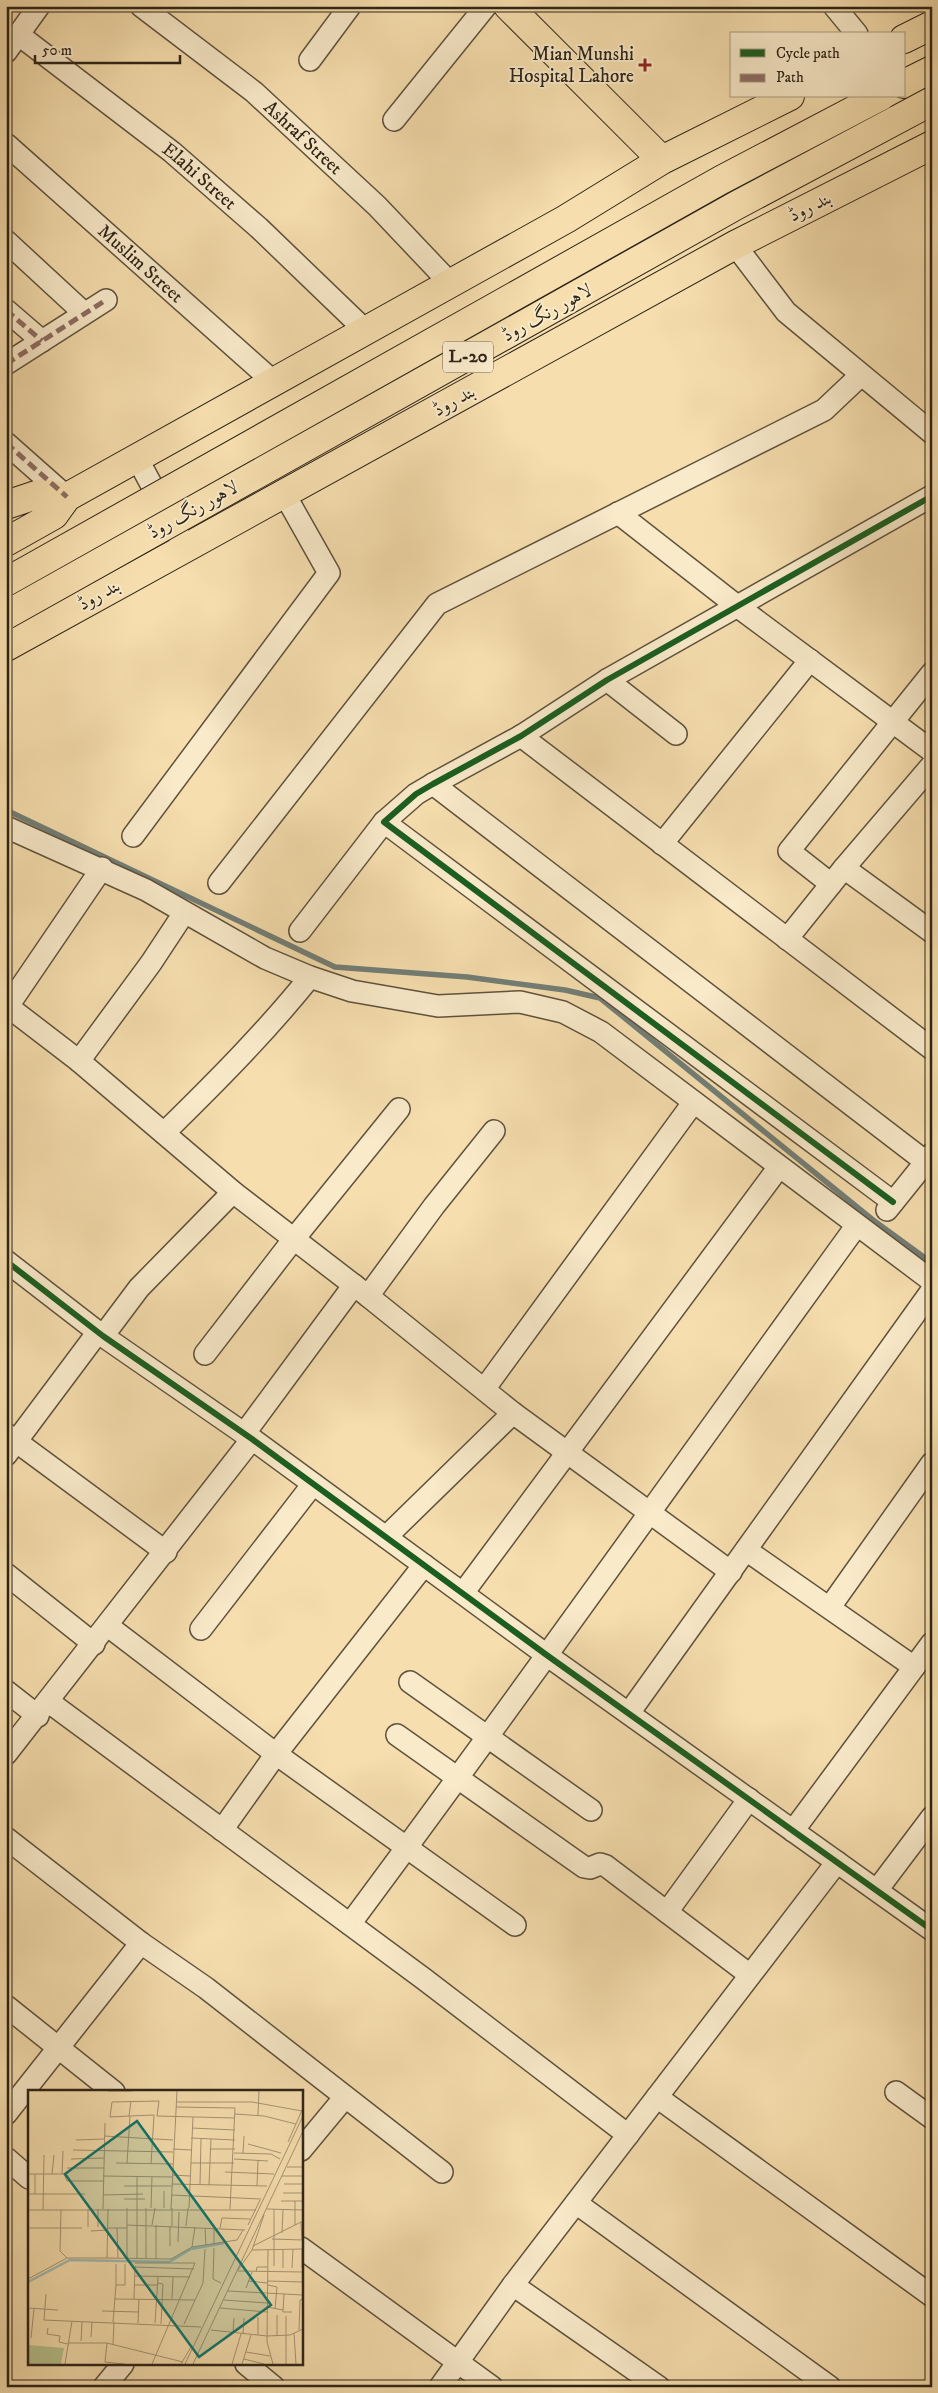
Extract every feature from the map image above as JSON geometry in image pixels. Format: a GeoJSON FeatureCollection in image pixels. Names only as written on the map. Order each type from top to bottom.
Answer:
{"type":"FeatureCollection","features":[{"type":"Feature","properties":{"kind":"main road"},"geometry":{"type":"LineString","coordinates":[[508,6],[662,160]]}},
{"type":"Feature","properties":{"kind":"main road"},"geometry":{"type":"LineString","coordinates":[[906,38],[932,25]]}},
{"type":"Feature","properties":{"kind":"main road"},"geometry":{"type":"LineString","coordinates":[[906,83],[932,70]]}},
{"type":"Feature","properties":{"kind":"main road"},"geometry":{"type":"LineString","coordinates":[[6,542],[54,515],[67,497],[275,383],[566,218],[662,160],[786,98]]}},
{"type":"Feature","properties":{"kind":"main road","name":"لاہور رنگ روڈ"},"geometry":{"type":"LineString","coordinates":[[6,582],[721,180],[877,98]]}},
{"type":"Feature","properties":{"kind":"main road","name":"لاہور رنگ روڈ"},"geometry":{"type":"LineString","coordinates":[[6,615],[737,205],[932,101]]}},
{"type":"Feature","properties":{"kind":"main road","name":"بند روڈ"},"geometry":{"type":"LineString","coordinates":[[6,647],[184,548],[285,495],[734,245],[932,145]]}},
{"type":"Feature","properties":{"kind":"main road"},"geometry":{"type":"LineString","coordinates":[[6,505],[42,493],[67,497]]}},
{"type":"Feature","properties":{"kind":"street"},"geometry":{"type":"LineString","coordinates":[[6,52],[39,6]]}},
{"type":"Feature","properties":{"kind":"street","name":"Ashraf Street"},"geometry":{"type":"LineString","coordinates":[[142,6],[254,92],[377,206],[450,283]]}},
{"type":"Feature","properties":{"kind":"street"},"geometry":{"type":"LineString","coordinates":[[310,60],[350,6]]}},
{"type":"Feature","properties":{"kind":"street"},"geometry":{"type":"LineString","coordinates":[[394,120],[486,6]]}},
{"type":"Feature","properties":{"kind":"street"},"geometry":{"type":"LineString","coordinates":[[834,6],[855,32]]}},
{"type":"Feature","properties":{"kind":"street","name":"Elahi Street"},"geometry":{"type":"LineString","coordinates":[[19,35],[172,152],[259,228],[366,331]]}},
{"type":"Feature","properties":{"kind":"street","name":"Muslim Street"},"geometry":{"type":"LineString","coordinates":[[6,144],[275,383]]}},
{"type":"Feature","properties":{"kind":"street"},"geometry":{"type":"LineString","coordinates":[[6,241],[84,314]]}},
{"type":"Feature","properties":{"kind":"street"},"geometry":{"type":"LineString","coordinates":[[734,245],[786,312],[932,433]]}},
{"type":"Feature","properties":{"kind":"street"},"geometry":{"type":"LineString","coordinates":[[6,364],[106,300]]}},
{"type":"Feature","properties":{"kind":"street"},"geometry":{"type":"LineString","coordinates":[[6,310],[42,341]]}},
{"type":"Feature","properties":{"kind":"street"},"geometry":{"type":"LineString","coordinates":[[219,883],[437,604],[824,410],[860,375]]}},
{"type":"Feature","properties":{"kind":"street"},"geometry":{"type":"LineString","coordinates":[[6,443],[67,497]]}},
{"type":"Feature","properties":{"kind":"street"},"geometry":{"type":"LineString","coordinates":[[137,458],[184,548]]}},
{"type":"Feature","properties":{"kind":"street"},"geometry":{"type":"LineString","coordinates":[[133,836],[329,573],[285,495]]}},
{"type":"Feature","properties":{"kind":"street"},"geometry":{"type":"LineString","coordinates":[[300,932],[384,822],[416,794],[521,736],[607,680],[932,496]]}},
{"type":"Feature","properties":{"kind":"street"},"geometry":{"type":"LineString","coordinates":[[618,513],[737,606],[932,751]]}},
{"type":"Feature","properties":{"kind":"street"},"geometry":{"type":"LineString","coordinates":[[662,844],[810,660]]}},
{"type":"Feature","properties":{"kind":"street"},"geometry":{"type":"LineString","coordinates":[[932,672],[788,851],[837,876],[932,932]]}},
{"type":"Feature","properties":{"kind":"street"},"geometry":{"type":"LineString","coordinates":[[607,680],[676,734]]}},
{"type":"Feature","properties":{"kind":"street"},"geometry":{"type":"LineString","coordinates":[[521,736],[932,1049]]}},
{"type":"Feature","properties":{"kind":"street"},"geometry":{"type":"LineString","coordinates":[[787,939],[837,876],[932,766]]}},
{"type":"Feature","properties":{"kind":"street"},"geometry":{"type":"LineString","coordinates":[[384,822],[890,1206],[929,1158],[433,784]]}},
{"type":"Feature","properties":{"kind":"street"},"geometry":{"type":"LineString","coordinates":[[6,827],[102,868],[146,890],[265,958],[310,978],[352,991],[438,1006],[520,1002],[563,1012],[600,1032],[932,1281]]}},
{"type":"Feature","properties":{"kind":"street"},"geometry":{"type":"LineString","coordinates":[[102,868],[7,1005],[79,1061],[233,1192],[293,1240],[361,1290],[485,1388],[513,1413],[731,1572]]}},
{"type":"Feature","properties":{"kind":"street"},"geometry":{"type":"LineString","coordinates":[[79,1061],[151,963],[184,913]]}},
{"type":"Feature","properties":{"kind":"street"},"geometry":{"type":"LineString","coordinates":[[164,1133],[278,1018],[310,978]]}},
{"type":"Feature","properties":{"kind":"street"},"geometry":{"type":"LineString","coordinates":[[485,1388],[693,1103]]}},
{"type":"Feature","properties":{"kind":"street"},"geometry":{"type":"LineString","coordinates":[[205,1354],[293,1240],[399,1109]]}},
{"type":"Feature","properties":{"kind":"street"},"geometry":{"type":"LineString","coordinates":[[6,1754],[166,1552],[248,1436],[361,1290],[434,1206],[494,1131]]}},
{"type":"Feature","properties":{"kind":"street"},"geometry":{"type":"LineString","coordinates":[[463,1593],[778,1167]]}},
{"type":"Feature","properties":{"kind":"street"},"geometry":{"type":"LineString","coordinates":[[166,1552],[10,1444],[139,1288],[233,1192]]}},
{"type":"Feature","properties":{"kind":"street"},"geometry":{"type":"LineString","coordinates":[[350,1924],[548,1656],[648,1513],[856,1225]]}},
{"type":"Feature","properties":{"kind":"street"},"geometry":{"type":"LineString","coordinates":[[6,1261],[101,1334],[248,1436],[548,1656],[932,1930]]}},
{"type":"Feature","properties":{"kind":"street"},"geometry":{"type":"LineString","coordinates":[[629,1714],[932,1290]]}},
{"type":"Feature","properties":{"kind":"street"},"geometry":{"type":"LineString","coordinates":[[386,1537],[513,1413]]}},
{"type":"Feature","properties":{"kind":"street"},"geometry":{"type":"LineString","coordinates":[[830,1607],[932,1463]]}},
{"type":"Feature","properties":{"kind":"street"},"geometry":{"type":"LineString","coordinates":[[201,1629],[313,1484]]}},
{"type":"Feature","properties":{"kind":"street"},"geometry":{"type":"LineString","coordinates":[[746,1550],[914,1667]]}},
{"type":"Feature","properties":{"kind":"street"},"geometry":{"type":"LineString","coordinates":[[222,1830],[276,1754],[424,1565]]}},
{"type":"Feature","properties":{"kind":"street"},"geometry":{"type":"LineString","coordinates":[[6,1574],[94,1644]]}},
{"type":"Feature","properties":{"kind":"street"},"geometry":{"type":"LineString","coordinates":[[108,1626],[276,1754],[515,1925]]}},
{"type":"Feature","properties":{"kind":"street"},"geometry":{"type":"LineString","coordinates":[[793,1831],[931,1646]]}},
{"type":"Feature","properties":{"kind":"street"},"geometry":{"type":"LineString","coordinates":[[410,1682],[591,1810]]}},
{"type":"Feature","properties":{"kind":"street"},"geometry":{"type":"LineString","coordinates":[[6,1691],[43,1709],[222,1830],[350,1924],[628,2135]]}},
{"type":"Feature","properties":{"kind":"street"},"geometry":{"type":"LineString","coordinates":[[397,1735],[584,1867],[590,1868],[600,1864],[606,1866],[750,1975]]}},
{"type":"Feature","properties":{"kind":"street"},"geometry":{"type":"LineString","coordinates":[[667,1912],[749,1799]]}},
{"type":"Feature","properties":{"kind":"street"},"geometry":{"type":"LineString","coordinates":[[877,1890],[932,1816]]}},
{"type":"Feature","properties":{"kind":"street"},"geometry":{"type":"LineString","coordinates":[[6,1838],[142,1943],[206,1988],[442,2172]]}},
{"type":"Feature","properties":{"kind":"street"},"geometry":{"type":"LineString","coordinates":[[440,2387],[513,2285],[837,1862]]}},
{"type":"Feature","properties":{"kind":"street"},"geometry":{"type":"LineString","coordinates":[[6,2114],[142,1943]]}},
{"type":"Feature","properties":{"kind":"street"},"geometry":{"type":"LineString","coordinates":[[6,2006],[112,2090]]}},
{"type":"Feature","properties":{"kind":"street"},"geometry":{"type":"LineString","coordinates":[[896,2092],[932,2118]]}},
{"type":"Feature","properties":{"kind":"street"},"geometry":{"type":"LineString","coordinates":[[658,2096],[932,2296]]}},
{"type":"Feature","properties":{"kind":"street"},"geometry":{"type":"LineString","coordinates":[[302,2149],[344,2097]]}},
{"type":"Feature","properties":{"kind":"street"},"geometry":{"type":"LineString","coordinates":[[6,2158],[28,2177]]}},
{"type":"Feature","properties":{"kind":"street"},"geometry":{"type":"LineString","coordinates":[[576,2203],[830,2387]]}},
{"type":"Feature","properties":{"kind":"street"},"geometry":{"type":"LineString","coordinates":[[302,2249],[492,2387]]}},
{"type":"Feature","properties":{"kind":"street"},"geometry":{"type":"LineString","coordinates":[[513,2285],[659,2387]]}},
{"type":"Feature","properties":{"kind":"street"},"geometry":{"type":"LineString","coordinates":[[104,2387],[121,2366]]}},
{"type":"Feature","properties":{"kind":"street"},"geometry":{"type":"LineString","coordinates":[[248,2366],[274,2387]]}},
{"type":"Feature","properties":{"kind":"waterway"},"geometry":{"type":"LineString","coordinates":[[6,810],[335,967],[467,977],[565,990],[600,998],[873,1220],[932,1263]]}},
{"type":"Feature","properties":{"kind":"marked path"},"geometry":{"type":"LineString","coordinates":[[6,364],[106,300]]}},
{"type":"Feature","properties":{"kind":"marked path"},"geometry":{"type":"LineString","coordinates":[[6,310],[42,341]]}},
{"type":"Feature","properties":{"kind":"marked path"},"geometry":{"type":"LineString","coordinates":[[6,443],[67,497]]}},
{"type":"Feature","properties":{"kind":"cycle path"},"geometry":{"type":"LineString","coordinates":[[893,1202],[384,822],[416,794],[521,736],[607,680],[932,496]]}},
{"type":"Feature","properties":{"kind":"cycle path"},"geometry":{"type":"LineString","coordinates":[[6,1261],[103,1336],[252,1439],[548,1656],[932,1930]]}},
{"type":"Feature","properties":{"kind":"place","name":"Mian Munshi Hospital Lahore"},"geometry":{"type":"Point","coordinates":[645,65]}}]}
